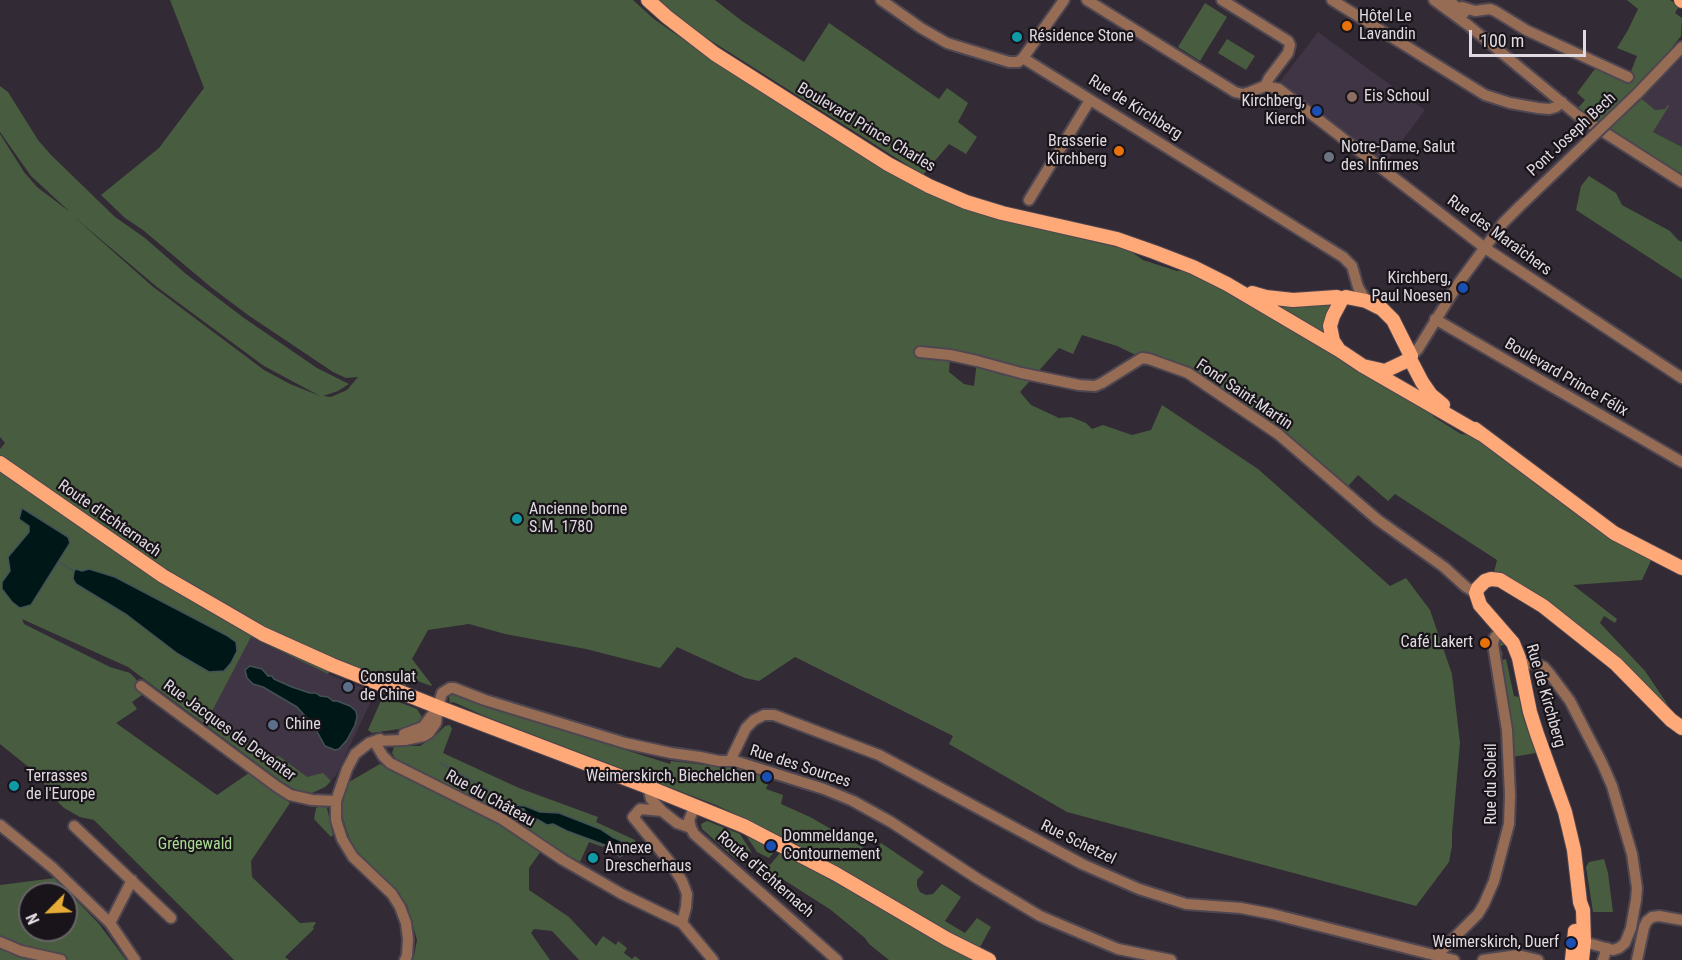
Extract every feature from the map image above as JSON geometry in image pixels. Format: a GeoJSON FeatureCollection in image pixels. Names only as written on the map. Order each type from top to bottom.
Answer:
{"type":"FeatureCollection","features":[{"type":"Feature","properties":{"kind":"main road","name":"Boulevard Prince Charles"},"geometry":{"type":"LineString","coordinates":[[648,0],[666,18],[715,54],[888,164],[929,186],[966,202],[1002,213],[1117,239],[1193,267],[1227,284],[1339,350]]}},
{"type":"Feature","properties":{"kind":"main road","name":"Boulevard Prince Charles"},"geometry":{"type":"LineString","coordinates":[[1227,284],[1266,297],[1293,300],[1344,298]]}},
{"type":"Feature","properties":{"kind":"main road","name":"Rue de Kirchberg"},"geometry":{"type":"LineString","coordinates":[[1344,298],[1366,301],[1382,309],[1393,320],[1422,382],[1438,402],[1614,533],[1682,568]]}},
{"type":"Feature","properties":{"kind":"main road"},"geometry":{"type":"LineString","coordinates":[[1339,350],[1333,341],[1330,326],[1344,298]]}},
{"type":"Feature","properties":{"kind":"main road","name":"Rue de Kirchberg"},"geometry":{"type":"LineString","coordinates":[[1339,350],[1481,434]]}},
{"type":"Feature","properties":{"kind":"main road","name":"Rue de Kirchberg"},"geometry":{"type":"LineString","coordinates":[[1363,366],[1385,371],[1410,358]]}},
{"type":"Feature","properties":{"kind":"main road","name":"Route d'Echternach"},"geometry":{"type":"LineString","coordinates":[[0,463],[163,576],[263,634],[438,707],[744,826],[790,849],[947,939],[989,960]]}},
{"type":"Feature","properties":{"kind":"main road"},"geometry":{"type":"LineString","coordinates":[[1476,593],[1485,581],[1500,580],[1543,606],[1616,664],[1682,729]]}},
{"type":"Feature","properties":{"kind":"main road","name":"Rue de Kirchberg"},"geometry":{"type":"LineString","coordinates":[[1476,593],[1484,610],[1513,643],[1530,712],[1561,799],[1575,850],[1582,910],[1584,942],[1582,960]]}},
{"type":"Feature","properties":{"kind":"main road","name":"Rue de Kirchberg"},"geometry":{"type":"LineString","coordinates":[[1572,960],[1580,902]]}},
{"type":"Feature","properties":{"kind":"street"},"geometry":{"type":"LineString","coordinates":[[881,0],[947,43],[1009,62],[1018,62],[1023,58],[1064,0]]}},
{"type":"Feature","properties":{"kind":"street"},"geometry":{"type":"LineString","coordinates":[[1087,0],[1235,92],[1243,94],[1265,86],[1288,52],[1290,45],[1288,41],[1222,0]]}},
{"type":"Feature","properties":{"kind":"street"},"geometry":{"type":"LineString","coordinates":[[1332,0],[1485,95],[1510,104],[1538,108],[1549,108],[1562,102]]}},
{"type":"Feature","properties":{"kind":"street"},"geometry":{"type":"LineString","coordinates":[[1434,0],[1577,115],[1682,182]]}},
{"type":"Feature","properties":{"kind":"street"},"geometry":{"type":"LineString","coordinates":[[1448,0],[1476,24],[1488,42]]}},
{"type":"Feature","properties":{"kind":"street"},"geometry":{"type":"LineString","coordinates":[[1459,8],[1495,11],[1534,34],[1628,77]]}},
{"type":"Feature","properties":{"kind":"street","name":"Pont Joseph Bech"},"geometry":{"type":"LineString","coordinates":[[1410,358],[1418,349],[1458,284],[1503,224],[1682,47]]}},
{"type":"Feature","properties":{"kind":"street","name":"Rue de Kirchberg"},"geometry":{"type":"LineString","coordinates":[[1023,58],[1343,257],[1352,266],[1354,278],[1366,301]]}},
{"type":"Feature","properties":{"kind":"street","name":"Rue des Maraîchers"},"geometry":{"type":"LineString","coordinates":[[1265,86],[1279,89],[1485,248],[1682,378]]}},
{"type":"Feature","properties":{"kind":"street"},"geometry":{"type":"LineString","coordinates":[[1029,200],[1090,100]]}},
{"type":"Feature","properties":{"kind":"street"},"geometry":{"type":"LineString","coordinates":[[1344,298],[1354,278]]}},
{"type":"Feature","properties":{"kind":"street","name":"Boulevard Prince Félix"},"geometry":{"type":"LineString","coordinates":[[1435,319],[1682,462]]}},
{"type":"Feature","properties":{"kind":"street"},"geometry":{"type":"LineString","coordinates":[[1402,337],[1415,339],[1428,331]]}},
{"type":"Feature","properties":{"kind":"street","name":"Fond Saint-Martin"},"geometry":{"type":"LineString","coordinates":[[920,352],[950,355],[1079,385],[1095,386],[1142,358],[1188,373],[1278,434],[1378,520],[1476,593]]}},
{"type":"Feature","properties":{"kind":"street","name":"Rue du Soleil"},"geometry":{"type":"LineString","coordinates":[[1436,956],[1478,914],[1484,904],[1494,881],[1508,832],[1510,795],[1507,729],[1493,644],[1495,637],[1503,630]]}},
{"type":"Feature","properties":{"kind":"street"},"geometry":{"type":"LineString","coordinates":[[1520,665],[1534,663],[1544,667],[1570,701],[1612,786],[1632,854],[1636,900],[1631,928],[1625,943],[1613,950],[1584,942]]}},
{"type":"Feature","properties":{"kind":"street","name":"Rue Jacques de Deventer"},"geometry":{"type":"LineString","coordinates":[[141,686],[290,795],[312,800],[336,801]]}},
{"type":"Feature","properties":{"kind":"street","name":"Rue des Sources"},"geometry":{"type":"LineString","coordinates":[[438,707],[442,693],[454,688],[485,700],[625,743],[671,753],[730,761],[824,789],[853,801],[891,822],[1040,916],[1118,949],[1171,960]]}},
{"type":"Feature","properties":{"kind":"street"},"geometry":{"type":"LineString","coordinates":[[405,960],[408,939],[406,923],[400,907],[392,894],[353,858],[342,839],[336,820],[336,801],[347,770],[355,754],[363,746],[374,741],[417,731],[423,727],[438,707]]}},
{"type":"Feature","properties":{"kind":"street","name":"Rue Schetzel"},"geometry":{"type":"LineString","coordinates":[[730,761],[746,728],[754,720],[764,715],[774,715],[879,755],[1082,864],[1139,889],[1186,904],[1241,908],[1272,914],[1454,960]]}},
{"type":"Feature","properties":{"kind":"street","name":"Rue du Château"},"geometry":{"type":"LineString","coordinates":[[374,741],[390,763],[502,819],[563,860],[622,894],[682,923],[712,960]]}},
{"type":"Feature","properties":{"kind":"street"},"geometry":{"type":"LineString","coordinates":[[648,787],[651,798],[662,811]]}},
{"type":"Feature","properties":{"kind":"street"},"geometry":{"type":"LineString","coordinates":[[691,828],[689,820],[695,806]]}},
{"type":"Feature","properties":{"kind":"street"},"geometry":{"type":"LineString","coordinates":[[662,811],[640,809],[633,816],[682,881],[687,894],[682,923]]}},
{"type":"Feature","properties":{"kind":"street","name":"Route d'Echternach"},"geometry":{"type":"LineString","coordinates":[[662,811],[677,823],[691,828],[694,834],[837,960]]}},
{"type":"Feature","properties":{"kind":"street"},"geometry":{"type":"LineString","coordinates":[[0,825],[53,868],[110,923],[135,960]]}},
{"type":"Feature","properties":{"kind":"street"},"geometry":{"type":"LineString","coordinates":[[74,826],[171,918]]}},
{"type":"Feature","properties":{"kind":"street"},"geometry":{"type":"LineString","coordinates":[[0,835],[32,851]]}},
{"type":"Feature","properties":{"kind":"street"},"geometry":{"type":"LineString","coordinates":[[110,923],[132,880]]}},
{"type":"Feature","properties":{"kind":"street"},"geometry":{"type":"LineString","coordinates":[[1637,960],[1647,921],[1659,916],[1682,920]]}},
{"type":"Feature","properties":{"kind":"street"},"geometry":{"type":"LineString","coordinates":[[0,942],[21,951],[61,960]]}},
{"type":"Feature","properties":{"kind":"street"},"geometry":{"type":"LineString","coordinates":[[1603,960],[1607,948]]}},
{"type":"Feature","properties":{"kind":"street"},"geometry":{"type":"LineString","coordinates":[[1483,960],[1518,955],[1538,960]]}},
{"type":"Feature","properties":{"kind":"shaded area","name":"Eis Schoul"},"geometry":{"type":"Polygon","coordinates":[[[1318,32],[1425,110],[1385,164],[1279,83],[1318,32]]]}},
{"type":"Feature","properties":{"kind":"shaded area"},"geometry":{"type":"Polygon","coordinates":[[[1682,57],[1682,147],[1653,132],[1669,106],[1655,110],[1641,98],[1682,57]]]}},
{"type":"Feature","properties":{"kind":"shaded area"},"geometry":{"type":"Polygon","coordinates":[[[22,508],[68,537],[70,543],[31,605],[20,608],[2,589],[2,582],[10,571],[8,557],[29,532],[29,526],[19,519],[22,508]]]}},
{"type":"Feature","properties":{"kind":"shaded area"},"geometry":{"type":"Polygon","coordinates":[[[76,569],[82,571],[89,569],[115,577],[226,635],[236,642],[237,651],[231,663],[224,671],[209,672],[178,654],[127,615],[76,584],[73,579],[76,569]]]}},
{"type":"Feature","properties":{"kind":"shaded area"},"geometry":{"type":"Polygon","coordinates":[[[251,637],[328,674],[375,693],[336,775],[325,787],[312,793],[296,790],[281,781],[205,724],[251,637]]]}},
{"type":"Feature","properties":{"kind":"shaded area"},"geometry":{"type":"Polygon","coordinates":[[[250,666],[262,669],[268,676],[292,687],[350,706],[356,711],[357,717],[347,740],[339,749],[335,750],[325,746],[314,726],[297,707],[263,687],[253,684],[247,678],[245,670],[250,666]]]}},
{"type":"Feature","properties":{"kind":"shaded area"},"geometry":{"type":"Polygon","coordinates":[[[510,805],[525,806],[540,812],[559,813],[600,829],[630,849],[620,857],[605,845],[553,824],[547,825],[526,813],[524,809],[510,805]]]}},
{"type":"Feature","properties":{"kind":"green space","name":"Gréngewald"},"geometry":{"type":"Polygon","coordinates":[[[170,0],[633,0],[654,19],[723,67],[892,174],[956,205],[993,218],[1129,250],[1143,260],[1177,271],[1187,270],[1217,285],[1426,407],[1434,417],[1461,434],[1472,435],[1654,554],[1642,580],[1573,585],[1617,619],[1615,623],[1604,616],[1600,623],[1645,671],[1668,705],[1666,707],[1547,601],[1522,585],[1494,572],[1497,560],[1395,494],[1388,501],[1358,475],[1344,491],[1278,434],[1188,373],[1082,335],[1073,354],[1059,348],[1020,392],[1031,405],[1059,418],[1071,417],[1086,423],[1092,429],[1103,425],[1132,435],[1151,430],[1162,405],[1258,469],[1390,586],[1406,578],[1430,610],[1452,674],[1460,743],[1449,862],[1416,906],[1067,812],[949,744],[953,736],[795,657],[759,681],[745,678],[677,647],[660,668],[586,649],[505,634],[469,624],[428,630],[412,659],[432,685],[410,678],[402,693],[332,665],[328,674],[251,637],[209,717],[270,758],[279,756],[307,777],[323,773],[331,781],[325,787],[312,793],[296,790],[281,781],[128,667],[22,619],[24,624],[110,667],[130,673],[145,693],[132,702],[137,709],[116,723],[217,795],[249,773],[290,803],[251,861],[252,877],[300,923],[315,922],[314,929],[285,957],[289,960],[234,960],[94,820],[80,817],[64,808],[48,792],[41,777],[0,744],[0,449],[5,443],[0,437],[0,134],[24,172],[37,187],[70,212],[31,176],[0,132],[0,86],[8,92],[38,140],[51,155],[115,217],[145,238],[186,274],[244,318],[317,368],[349,384],[323,396],[331,397],[347,390],[358,377],[346,378],[333,372],[248,315],[125,218],[101,195],[159,148],[204,88],[170,0]],[[73,216],[152,286],[264,370],[320,396],[264,366],[157,287],[73,216]],[[950,356],[949,372],[964,384],[974,386],[977,361],[950,356]]]}},
{"type":"Feature","properties":{"kind":"green space"},"geometry":{"type":"Polygon","coordinates":[[[657,0],[715,0],[804,62],[829,23],[939,99],[947,88],[968,103],[958,122],[977,137],[966,154],[949,144],[923,175],[702,35],[657,0]]]}},
{"type":"Feature","properties":{"kind":"green space"},"geometry":{"type":"Polygon","coordinates":[[[1627,0],[1670,0],[1679,6],[1675,13],[1682,18],[1681,36],[1658,65],[1622,99],[1630,110],[1642,99],[1655,110],[1669,106],[1653,132],[1682,147],[1682,176],[1577,109],[1585,100],[1577,93],[1597,66],[1628,79],[1637,56],[1617,48],[1638,9],[1627,0]]]}},
{"type":"Feature","properties":{"kind":"green space"},"geometry":{"type":"Polygon","coordinates":[[[1205,3],[1227,17],[1200,61],[1178,47],[1205,3]]]}},
{"type":"Feature","properties":{"kind":"green space"},"geometry":{"type":"Polygon","coordinates":[[[1227,39],[1255,56],[1246,70],[1218,53],[1227,39]]]}},
{"type":"Feature","properties":{"kind":"green space"},"geometry":{"type":"Polygon","coordinates":[[[1589,176],[1616,193],[1622,205],[1670,231],[1682,242],[1682,279],[1576,210],[1581,186],[1589,176]]]}},
{"type":"Feature","properties":{"kind":"green space"},"geometry":{"type":"Polygon","coordinates":[[[1268,300],[1335,300],[1327,339],[1268,300]]]}},
{"type":"Feature","properties":{"kind":"green space"},"geometry":{"type":"Polygon","coordinates":[[[1501,640],[1506,644],[1500,646],[1502,660],[1506,659],[1514,696],[1519,697],[1522,714],[1536,753],[1512,757],[1498,642],[1501,640]]]}},
{"type":"Feature","properties":{"kind":"green space"},"geometry":{"type":"Polygon","coordinates":[[[452,694],[670,764],[671,761],[739,769],[770,778],[766,789],[783,795],[781,804],[810,817],[873,853],[881,843],[924,872],[917,880],[920,892],[926,895],[933,894],[942,884],[961,897],[945,921],[965,933],[977,918],[991,927],[979,949],[949,934],[792,842],[716,805],[453,702],[450,703],[449,697],[452,694]]]}},
{"type":"Feature","properties":{"kind":"green space"},"geometry":{"type":"Polygon","coordinates":[[[383,696],[417,709],[422,717],[419,722],[412,727],[372,733],[368,730],[383,696]]]}},
{"type":"Feature","properties":{"kind":"green space"},"geometry":{"type":"Polygon","coordinates":[[[450,725],[452,729],[443,753],[519,788],[598,817],[596,822],[635,840],[635,843],[630,849],[600,829],[559,813],[540,812],[525,806],[517,808],[524,809],[567,831],[605,845],[603,847],[589,842],[580,862],[491,803],[483,803],[395,758],[392,753],[394,747],[420,746],[445,726],[450,725]]]}},
{"type":"Feature","properties":{"kind":"green space"},"geometry":{"type":"Polygon","coordinates":[[[380,764],[508,829],[541,851],[529,868],[529,890],[569,917],[596,946],[603,936],[616,945],[618,941],[627,948],[624,953],[632,959],[635,956],[640,960],[579,960],[552,931],[534,929],[531,933],[550,960],[412,960],[417,940],[407,905],[396,890],[358,854],[343,819],[343,803],[349,782],[380,764]]]}},
{"type":"Feature","properties":{"kind":"green space"},"geometry":{"type":"Polygon","coordinates":[[[322,805],[327,808],[333,835],[331,837],[314,819],[316,808],[322,805]]]}},
{"type":"Feature","properties":{"kind":"green space"},"geometry":{"type":"Polygon","coordinates":[[[707,821],[740,834],[752,853],[728,840],[725,845],[738,861],[702,829],[701,824],[707,821]]]}},
{"type":"Feature","properties":{"kind":"green space"},"geometry":{"type":"Polygon","coordinates":[[[747,837],[775,851],[769,858],[757,852],[747,837]]]}},
{"type":"Feature","properties":{"kind":"green space"},"geometry":{"type":"Polygon","coordinates":[[[780,853],[977,960],[889,960],[831,910],[784,880],[748,865],[758,860],[770,865],[780,853]]]}},
{"type":"Feature","properties":{"kind":"green space"},"geometry":{"type":"Polygon","coordinates":[[[1604,859],[1613,912],[1593,912],[1586,867],[1589,862],[1604,859]]]}},
{"type":"Feature","properties":{"kind":"green space"},"geometry":{"type":"Polygon","coordinates":[[[55,878],[59,882],[24,882],[55,878]]]}},
{"type":"Feature","properties":{"kind":"green space"},"geometry":{"type":"Polygon","coordinates":[[[18,883],[18,942],[78,942],[78,902],[99,924],[126,960],[0,960],[0,885],[18,883]]]}},
{"type":"Feature","properties":{"kind":"waterway"},"geometry":{"type":"LineString","coordinates":[[59,562],[74,571]]}},
{"type":"Feature","properties":{"kind":"waterway"},"geometry":{"type":"LineString","coordinates":[[440,763],[482,786],[510,805]]}},
{"type":"Feature","properties":{"kind":"place","name":"Hôtel Le Lavandin"},"geometry":{"type":"Point","coordinates":[1347,26]}},
{"type":"Feature","properties":{"kind":"place","name":"Résidence Stone"},"geometry":{"type":"Point","coordinates":[1017,37]}},
{"type":"Feature","properties":{"kind":"place","name":"Eis Schoul"},"geometry":{"type":"Point","coordinates":[1352,97]}},
{"type":"Feature","properties":{"kind":"place","name":"Kirchberg, Kierch"},"geometry":{"type":"Point","coordinates":[1317,111]}},
{"type":"Feature","properties":{"kind":"place","name":"Brasserie Kirchberg"},"geometry":{"type":"Point","coordinates":[1119,151]}},
{"type":"Feature","properties":{"kind":"place","name":"Notre-Dame, Salut des Infirmes"},"geometry":{"type":"Point","coordinates":[1329,157]}},
{"type":"Feature","properties":{"kind":"place","name":"Kirchberg, Paul Noesen"},"geometry":{"type":"Point","coordinates":[1463,288]}},
{"type":"Feature","properties":{"kind":"place","name":"Ancienne borne S.M. 1780"},"geometry":{"type":"Point","coordinates":[517,519]}},
{"type":"Feature","properties":{"kind":"place","name":"Café Lakert"},"geometry":{"type":"Point","coordinates":[1485,643]}},
{"type":"Feature","properties":{"kind":"place","name":"Consulat de Chine"},"geometry":{"type":"Point","coordinates":[348,687]}},
{"type":"Feature","properties":{"kind":"place","name":"Chine"},"geometry":{"type":"Point","coordinates":[273,725]}},
{"type":"Feature","properties":{"kind":"place","name":"Weimerskirch, Biechelchen"},"geometry":{"type":"Point","coordinates":[767,777]}},
{"type":"Feature","properties":{"kind":"place","name":"Terrasses de l'Europe"},"geometry":{"type":"Point","coordinates":[14,786]}},
{"type":"Feature","properties":{"kind":"place","name":"Dommeldange, Contournement"},"geometry":{"type":"Point","coordinates":[771,846]}},
{"type":"Feature","properties":{"kind":"place","name":"Annexe Drescherhaus"},"geometry":{"type":"Point","coordinates":[593,858]}},
{"type":"Feature","properties":{"kind":"place","name":"Weimerskirch, Duerf"},"geometry":{"type":"Point","coordinates":[1571,943]}}]}
